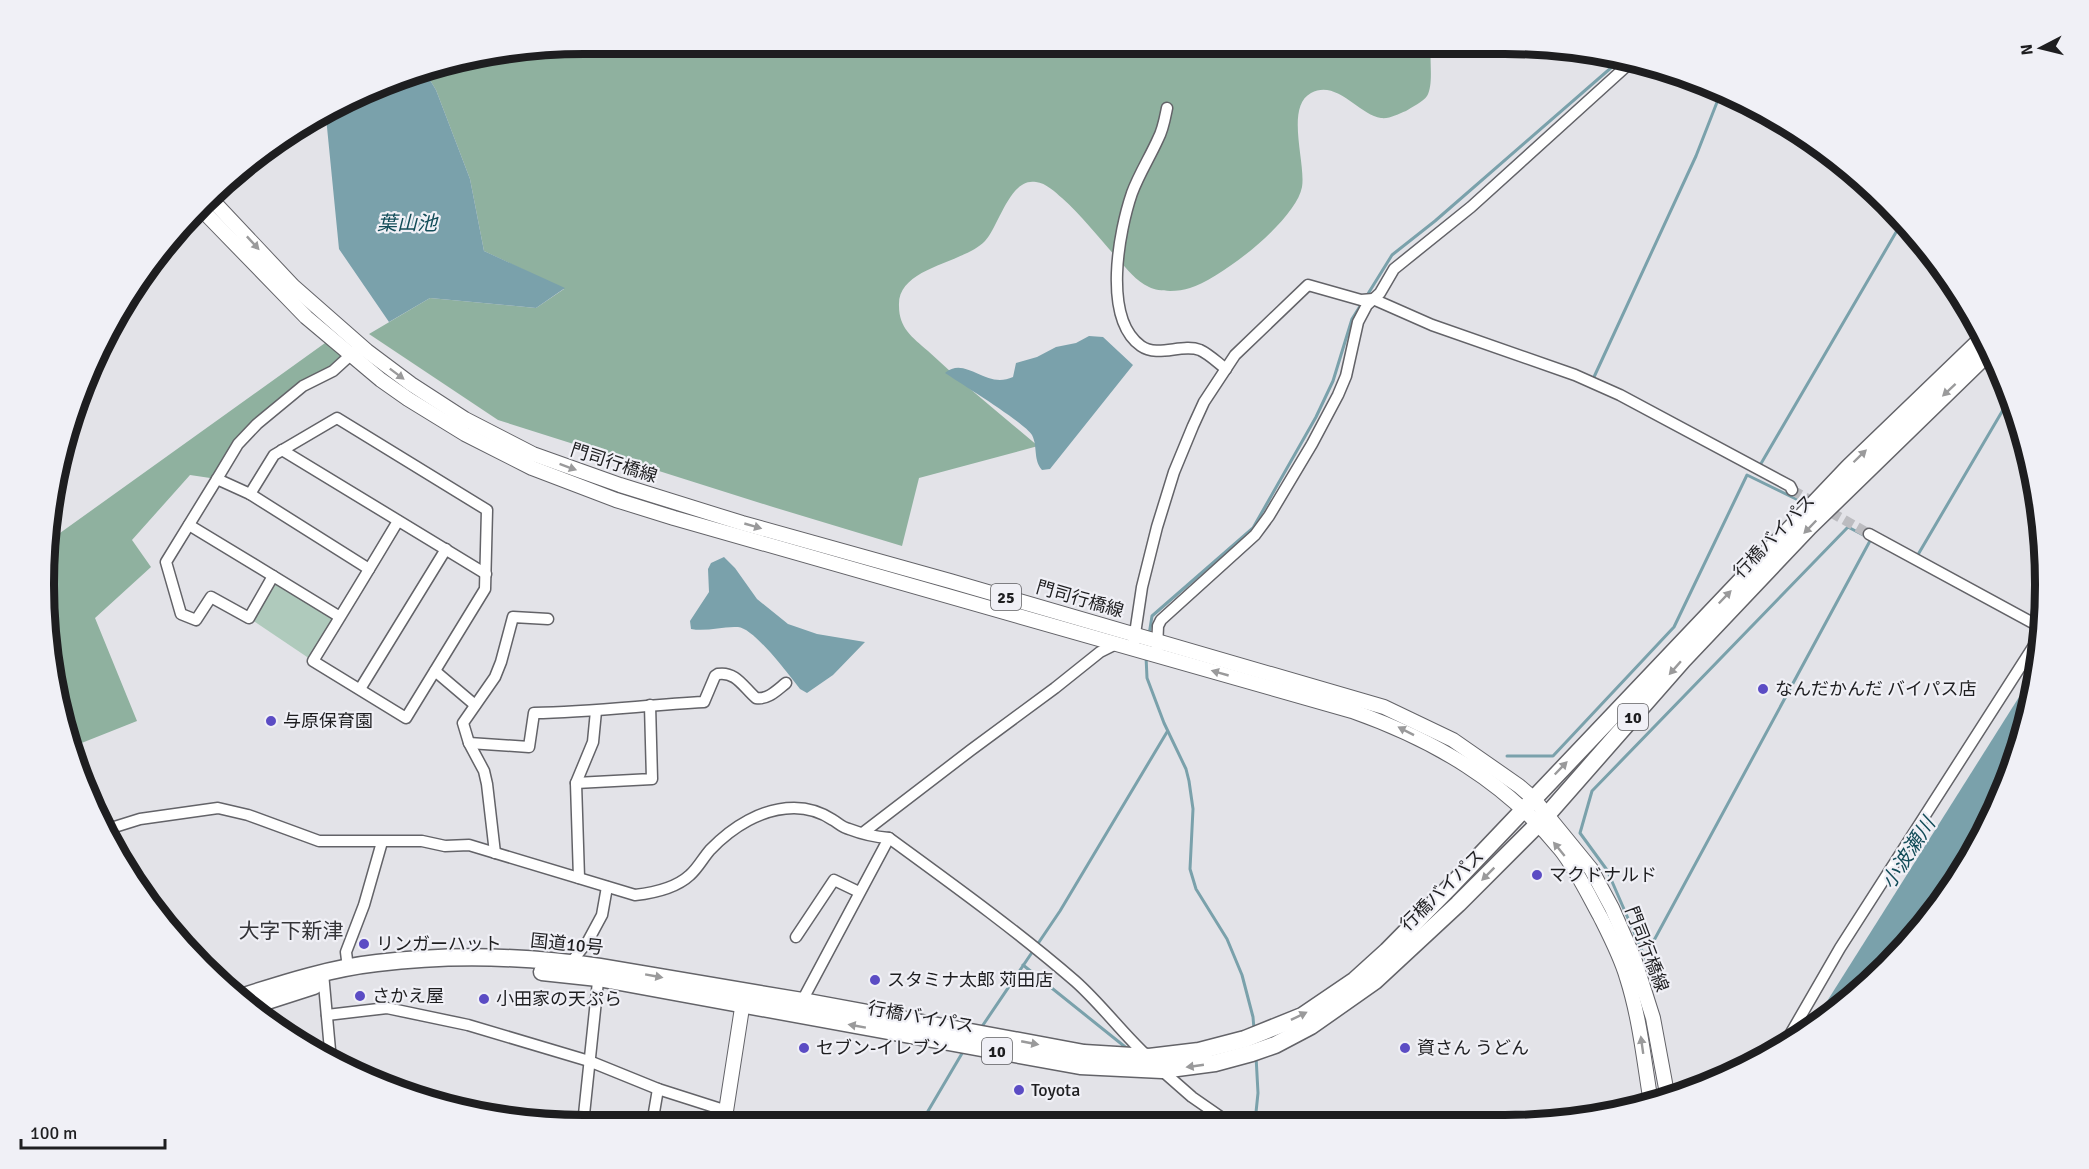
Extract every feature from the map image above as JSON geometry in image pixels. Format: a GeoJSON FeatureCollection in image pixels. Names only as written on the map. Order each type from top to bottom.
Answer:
{"type":"FeatureCollection","features":[{"type":"Feature","properties":{"kind":"highway","name":"行橋バイパス"},"geometry":{"type":"LineString","coordinates":[[744,999],[802,1001],[1084,1053],[1149,1057],[1199,1051],[1245,1039],[1302,1016],[1354,980],[1387,951],[1848,466],[1977,344]]}},
{"type":"Feature","properties":{"kind":"highway","name":"行橋バイパス"},"geometry":{"type":"LineString","coordinates":[[744,999],[1080,1066],[1162,1070],[1215,1063],[1252,1053],[1311,1026],[1375,981],[1458,904],[1543,820],[1683,660],[1817,519],[1984,357]]}},
{"type":"Feature","properties":{"kind":"highway","name":"国道10号"},"geometry":{"type":"LineString","coordinates":[[260,1003],[348,968],[376,963],[479,956],[599,973],[744,999]]}},
{"type":"Feature","properties":{"kind":"highway","name":"国道10号"},"geometry":{"type":"LineString","coordinates":[[249,995],[323,978],[410,968],[566,968]]}},
{"type":"Feature","properties":{"kind":"main road","name":"門司行橋線"},"geometry":{"type":"LineString","coordinates":[[215,203],[381,380],[465,434],[532,468],[606,496],[685,521],[1117,644],[1134,641]]}},
{"type":"Feature","properties":{"kind":"main road","name":"門司行橋線"},"geometry":{"type":"LineString","coordinates":[[205,213],[306,317],[332,338],[411,384],[465,419],[533,454],[569,468],[742,523],[1157,648],[1352,711],[1395,726],[1464,763],[1528,803],[1591,869],[1612,908],[1634,958],[1653,1018],[1666,1090]]}},
{"type":"Feature","properties":{"kind":"main road","name":"門司行橋線"},"geometry":{"type":"LineString","coordinates":[[1543,820],[1588,893],[1614,943],[1627,978],[1638,1019],[1650,1095]]}},
{"type":"Feature","properties":{"kind":"main road"},"geometry":{"type":"LineString","coordinates":[[725,1115],[744,999]]}},
{"type":"Feature","properties":{"kind":"street"},"geometry":{"type":"LineString","coordinates":[[1157,648],[1158,626],[1161,620],[1255,536],[1269,516],[1338,395],[1346,376],[1358,322],[1367,305],[1380,293],[1394,269],[1471,207],[1625,68]]}},
{"type":"Feature","properties":{"kind":"street"},"geometry":{"type":"LineString","coordinates":[[1167,108],[1159,137],[1133,191],[1126,213],[1116,276],[1120,313],[1133,338],[1143,347],[1159,350],[1193,349],[1201,351],[1226,369]]}},
{"type":"Feature","properties":{"kind":"street"},"geometry":{"type":"LineString","coordinates":[[1134,641],[1142,587],[1157,527],[1174,472],[1192,426],[1204,402],[1235,355],[1308,285],[1361,300],[1373,299],[1432,325],[1575,375],[1610,390],[1790,486],[1792,490]]}},
{"type":"Feature","properties":{"kind":"street"},"geometry":{"type":"LineString","coordinates":[[273,576],[249,618],[211,597],[196,620],[181,614],[166,562],[238,444],[257,424],[303,386],[333,371],[355,350]]}},
{"type":"Feature","properties":{"kind":"street"},"geometry":{"type":"LineString","coordinates":[[250,494],[274,455],[337,418],[487,510],[485,589],[406,718],[313,661],[398,521]]}},
{"type":"Feature","properties":{"kind":"street"},"geometry":{"type":"LineString","coordinates":[[282,450],[486,574]]}},
{"type":"Feature","properties":{"kind":"street"},"geometry":{"type":"LineString","coordinates":[[217,479],[250,494],[369,569]]}},
{"type":"Feature","properties":{"kind":"street"},"geometry":{"type":"LineString","coordinates":[[189,525],[340,617]]}},
{"type":"Feature","properties":{"kind":"street"},"geometry":{"type":"LineString","coordinates":[[1869,534],[2034,622]]}},
{"type":"Feature","properties":{"kind":"street"},"geometry":{"type":"LineString","coordinates":[[360,689],[446,549]]}},
{"type":"Feature","properties":{"kind":"street"},"geometry":{"type":"LineString","coordinates":[[495,854],[484,771],[469,743],[463,723],[495,677],[513,617],[548,619]]}},
{"type":"Feature","properties":{"kind":"street"},"geometry":{"type":"LineString","coordinates":[[864,832],[1037,703],[1100,652],[1117,644]]}},
{"type":"Feature","properties":{"kind":"street"},"geometry":{"type":"LineString","coordinates":[[1793,1030],[1840,948],[2030,651]]}},
{"type":"Feature","properties":{"kind":"street"},"geometry":{"type":"LineString","coordinates":[[435,671],[475,705]]}},
{"type":"Feature","properties":{"kind":"street"},"geometry":{"type":"LineString","coordinates":[[469,743],[529,747],[534,713],[596,711],[704,702],[715,676],[723,673],[732,675],[742,682],[756,698],[760,699],[765,699],[786,683]]}},
{"type":"Feature","properties":{"kind":"street"},"geometry":{"type":"LineString","coordinates":[[576,783],[652,779],[650,705]]}},
{"type":"Feature","properties":{"kind":"street"},"geometry":{"type":"LineString","coordinates":[[579,878],[576,783],[593,742],[596,711]]}},
{"type":"Feature","properties":{"kind":"street"},"geometry":{"type":"LineString","coordinates":[[114,830],[140,819],[218,808],[319,841],[422,841],[446,846],[469,845],[635,895],[649,894],[681,881],[691,874],[722,839],[756,815],[767,811],[794,808],[813,810],[847,829],[864,832],[871,837],[889,838],[1011,929],[1093,997],[1131,1042],[1192,1097],[1218,1115]]}},
{"type":"Feature","properties":{"kind":"street"},"geometry":{"type":"LineString","coordinates":[[802,1001],[889,838]]}},
{"type":"Feature","properties":{"kind":"street"},"geometry":{"type":"LineString","coordinates":[[348,968],[346,952],[364,905],[382,842]]}},
{"type":"Feature","properties":{"kind":"street"},"geometry":{"type":"LineString","coordinates":[[796,937],[834,880],[859,892]]}},
{"type":"Feature","properties":{"kind":"street"},"geometry":{"type":"LineString","coordinates":[[566,968],[588,941],[602,915],[607,887]]}},
{"type":"Feature","properties":{"kind":"street"},"geometry":{"type":"LineString","coordinates":[[584,1115],[599,973]]}},
{"type":"Feature","properties":{"kind":"street"},"geometry":{"type":"LineString","coordinates":[[323,978],[330,1050]]}},
{"type":"Feature","properties":{"kind":"street"},"geometry":{"type":"LineString","coordinates":[[327,1015],[387,1008],[468,1025],[590,1061],[720,1115]]}},
{"type":"Feature","properties":{"kind":"street"},"geometry":{"type":"LineString","coordinates":[[654,1115],[658,1089]]}},
{"type":"Feature","properties":{"kind":"green space"},"geometry":{"type":"Polygon","coordinates":[[[1431,54],[1431,78],[1427,96],[1406,111],[1394,116],[1381,118],[1373,115],[1330,91],[1321,90],[1311,93],[1303,100],[1298,123],[1302,187],[1297,200],[1272,231],[1256,246],[1204,282],[1190,288],[1163,291],[1140,282],[1084,220],[1050,188],[1036,182],[1027,182],[1012,195],[985,241],[975,249],[920,274],[909,283],[901,293],[899,306],[901,320],[908,332],[1038,446],[919,478],[902,546],[498,420],[369,334],[430,298],[536,308],[564,289],[484,251],[470,179],[436,90],[429,78],[481,64],[550,55],[1431,54]]]}},
{"type":"Feature","properties":{"kind":"green space"},"geometry":{"type":"Polygon","coordinates":[[[332,338],[350,355],[257,424],[217,479],[190,475],[132,540],[151,567],[95,618],[137,721],[79,744],[64,688],[55,619],[57,535],[332,338]]]}},
{"type":"Feature","properties":{"kind":"green space"},"geometry":{"type":"Polygon","coordinates":[[[273,576],[340,617],[313,661],[249,618],[273,576]]]}},
{"type":"Feature","properties":{"kind":"water","name":"葉山池"},"geometry":{"type":"Polygon","coordinates":[[[429,78],[436,90],[470,179],[484,251],[565,288],[536,308],[430,298],[389,322],[339,249],[326,121],[381,94],[429,78]]]}},
{"type":"Feature","properties":{"kind":"water"},"geometry":{"type":"Polygon","coordinates":[[[1089,336],[1103,337],[1133,365],[1050,469],[1042,470],[1039,466],[1034,440],[1027,429],[945,373],[961,368],[985,377],[1003,380],[1013,377],[1016,363],[1037,357],[1056,347],[1076,343],[1089,336]]]}},
{"type":"Feature","properties":{"kind":"water"},"geometry":{"type":"Polygon","coordinates":[[[724,557],[735,568],[757,599],[788,624],[817,634],[865,642],[833,675],[807,693],[800,689],[762,643],[745,629],[732,627],[691,629],[690,621],[709,592],[708,569],[711,563],[724,557]]]}},
{"type":"Feature","properties":{"kind":"water"},"geometry":{"type":"Polygon","coordinates":[[[2025,687],[2017,722],[1995,788],[1964,850],[1946,879],[1880,960],[1823,1008],[2025,687]]]}},
{"type":"Feature","properties":{"kind":"waterway"},"geometry":{"type":"LineString","coordinates":[[1366,297],[1392,255],[1435,221],[1614,65]]}},
{"type":"Feature","properties":{"kind":"waterway"},"geometry":{"type":"LineString","coordinates":[[1594,377],[1696,156],[1718,99]]}},
{"type":"Feature","properties":{"kind":"waterway"},"geometry":{"type":"LineString","coordinates":[[1759,467],[1898,229]]}},
{"type":"Feature","properties":{"kind":"waterway"},"geometry":{"type":"LineString","coordinates":[[1149,635],[1152,616],[1253,528],[1316,417],[1333,381],[1352,319],[1362,303]]}},
{"type":"Feature","properties":{"kind":"waterway"},"geometry":{"type":"LineString","coordinates":[[1916,558],[2005,407]]}},
{"type":"Feature","properties":{"kind":"waterway"},"geometry":{"type":"LineString","coordinates":[[1507,756],[1553,756],[1674,627],[1747,475],[1798,500]]}},
{"type":"Feature","properties":{"kind":"waterway"},"geometry":{"type":"LineString","coordinates":[[1650,969],[1607,870],[1580,833],[1592,791],[1848,527],[1867,537]]}},
{"type":"Feature","properties":{"kind":"waterway"},"geometry":{"type":"LineString","coordinates":[[1645,957],[1871,539]]}},
{"type":"Feature","properties":{"kind":"waterway"},"geometry":{"type":"LineString","coordinates":[[1146,656],[1147,678],[1189,781],[1193,809],[1190,869],[1196,889],[1227,939],[1242,975],[1254,1029]]}},
{"type":"Feature","properties":{"kind":"waterway"},"geometry":{"type":"LineString","coordinates":[[981,1028],[1060,911],[1167,732]]}},
{"type":"Feature","properties":{"kind":"waterway"},"geometry":{"type":"LineString","coordinates":[[1023,965],[1129,1050]]}},
{"type":"Feature","properties":{"kind":"waterway"},"geometry":{"type":"LineString","coordinates":[[926,1115],[964,1050]]}},
{"type":"Feature","properties":{"kind":"waterway"},"geometry":{"type":"LineString","coordinates":[[1256,1056],[1258,1093],[1256,1115]]}},
{"type":"Feature","properties":{"kind":"tunnel"},"geometry":{"type":"LineString","coordinates":[[1792,490],[1869,534]]}},
{"type":"Feature","properties":{"kind":"place","name":"なんだかんだ バイパス店"},"geometry":{"type":"Point","coordinates":[1763,689]}},
{"type":"Feature","properties":{"kind":"place","name":"与原保育園"},"geometry":{"type":"Point","coordinates":[271,721]}},
{"type":"Feature","properties":{"kind":"place","name":"マクドナルド"},"geometry":{"type":"Point","coordinates":[1537,875]}},
{"type":"Feature","properties":{"kind":"place","name":"リンガーハット"},"geometry":{"type":"Point","coordinates":[364,944]}},
{"type":"Feature","properties":{"kind":"place","name":"スタミナ太郎 苅田店"},"geometry":{"type":"Point","coordinates":[875,980]}},
{"type":"Feature","properties":{"kind":"place","name":"さかえ屋"},"geometry":{"type":"Point","coordinates":[360,996]}},
{"type":"Feature","properties":{"kind":"place","name":"小田家の天ぷら"},"geometry":{"type":"Point","coordinates":[484,999]}},
{"type":"Feature","properties":{"kind":"place","name":"セブン-イレブン"},"geometry":{"type":"Point","coordinates":[804,1048]}},
{"type":"Feature","properties":{"kind":"place","name":"資さん うどん"},"geometry":{"type":"Point","coordinates":[1405,1048]}},
{"type":"Feature","properties":{"kind":"place","name":"Toyota"},"geometry":{"type":"Point","coordinates":[1019,1090]}},
{"type":"Feature","properties":{"kind":"district","name":"大字下新津"},"geometry":{"type":"Point","coordinates":[291,931]}},
{"type":"Feature","properties":{"kind":"water label","name":"小波瀬川"},"geometry":{"type":"Point","coordinates":[1908,853]}}]}
